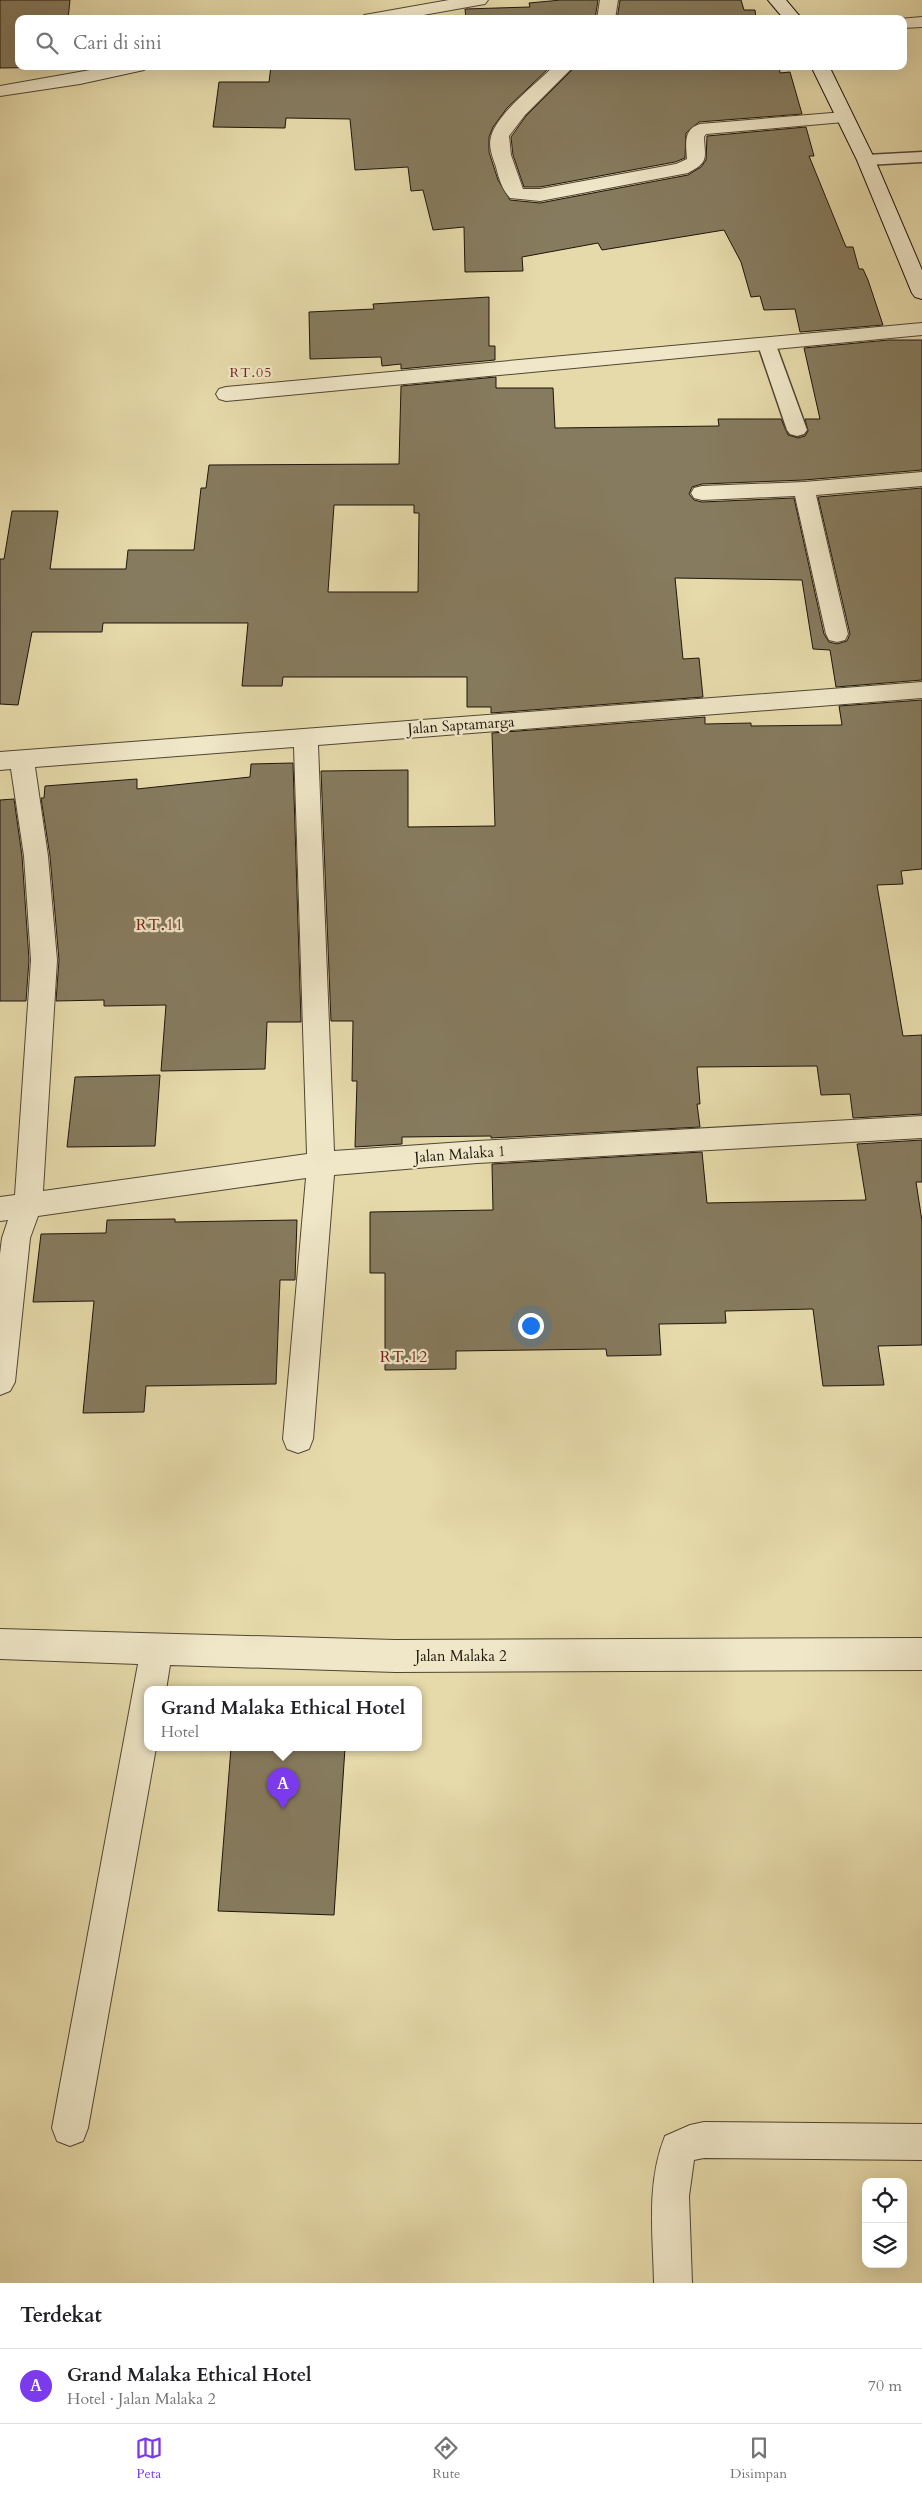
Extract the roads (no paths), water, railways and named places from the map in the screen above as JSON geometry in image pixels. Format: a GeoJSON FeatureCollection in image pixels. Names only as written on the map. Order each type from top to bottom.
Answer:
{"type":"FeatureCollection","features":[{"type":"Feature","properties":{"kind":"street"},"geometry":{"type":"LineString","coordinates":[[393,15],[480,0]]}},
{"type":"Feature","properties":{"kind":"street"},"geometry":{"type":"LineString","coordinates":[[607,15],[609,0]]}},
{"type":"Feature","properties":{"kind":"street"},"geometry":{"type":"LineString","coordinates":[[777,0],[790,15]]}},
{"type":"Feature","properties":{"kind":"street"},"geometry":{"type":"LineString","coordinates":[[798,0],[800,15]]}},
{"type":"Feature","properties":{"kind":"street"},"geometry":{"type":"LineString","coordinates":[[907,23],[922,22]]}},
{"type":"Feature","properties":{"kind":"street"},"geometry":{"type":"LineString","coordinates":[[0,91],[80,79],[120,70]]}},
{"type":"Feature","properties":{"kind":"street"},"geometry":{"type":"LineString","coordinates":[[561,70],[503,129],[499,137],[512,188],[517,194],[540,195],[681,170],[696,161],[695,136],[700,130],[844,117]]}},
{"type":"Feature","properties":{"kind":"street"},"geometry":{"type":"LineString","coordinates":[[822,70],[866,160],[922,293]]}},
{"type":"Feature","properties":{"kind":"street"},"geometry":{"type":"LineString","coordinates":[[226,394],[767,345],[922,328]]}},
{"type":"Feature","properties":{"kind":"street"},"geometry":{"type":"LineString","coordinates":[[702,493],[804,489],[922,480]]}},
{"type":"Feature","properties":{"kind":"street"},"geometry":{"type":"LineString","coordinates":[[804,489],[837,634]]}},
{"type":"Feature","properties":{"kind":"street","name":"Jalan Saptamarga"},"geometry":{"type":"LineString","coordinates":[[11,760],[922,690]]}},
{"type":"Feature","properties":{"kind":"street"},"geometry":{"type":"LineString","coordinates":[[298,1439],[321,1164],[306,737]]}},
{"type":"Feature","properties":{"kind":"street"},"geometry":{"type":"LineString","coordinates":[[0,1382],[44,960],[36,856],[11,760]]}},
{"type":"Feature","properties":{"kind":"street","name":"Jalan Malaka 1"},"geometry":{"type":"LineString","coordinates":[[18,1206],[321,1164],[477,1152],[922,1127]]}},
{"type":"Feature","properties":{"kind":"street","name":"Jalan Malaka 2"},"geometry":{"type":"LineString","coordinates":[[0,1644],[395,1656],[922,1654]]}},
{"type":"Feature","properties":{"kind":"street"},"geometry":{"type":"LineString","coordinates":[[151,1686],[157,1649]]}},
{"type":"Feature","properties":{"kind":"street"},"geometry":{"type":"LineString","coordinates":[[70,2128],[144,1721]]}},
{"type":"Feature","properties":{"kind":"street"},"geometry":{"type":"LineString","coordinates":[[673,2283],[672,2185],[673,2161],[678,2149],[690,2143],[704,2140],[922,2142]]}},
{"type":"Feature","properties":{"kind":"lane"},"geometry":{"type":"LineString","coordinates":[[866,160],[922,157]]}},
{"type":"Feature","properties":{"kind":"lane"},"geometry":{"type":"LineString","coordinates":[[767,345],[797,430]]}},
{"type":"Feature","properties":{"kind":"place","name":"Grand Malaka Ethical Hotel"},"geometry":{"type":"Point","coordinates":[283,1809]}},
{"type":"Feature","properties":{"kind":"district","name":"RT.05"},"geometry":{"type":"Point","coordinates":[251,372]}},
{"type":"Feature","properties":{"kind":"district","name":"RT.11"},"geometry":{"type":"Point","coordinates":[160,925]}},
{"type":"Feature","properties":{"kind":"district","name":"RT.12"},"geometry":{"type":"Point","coordinates":[404,1357]}}]}
